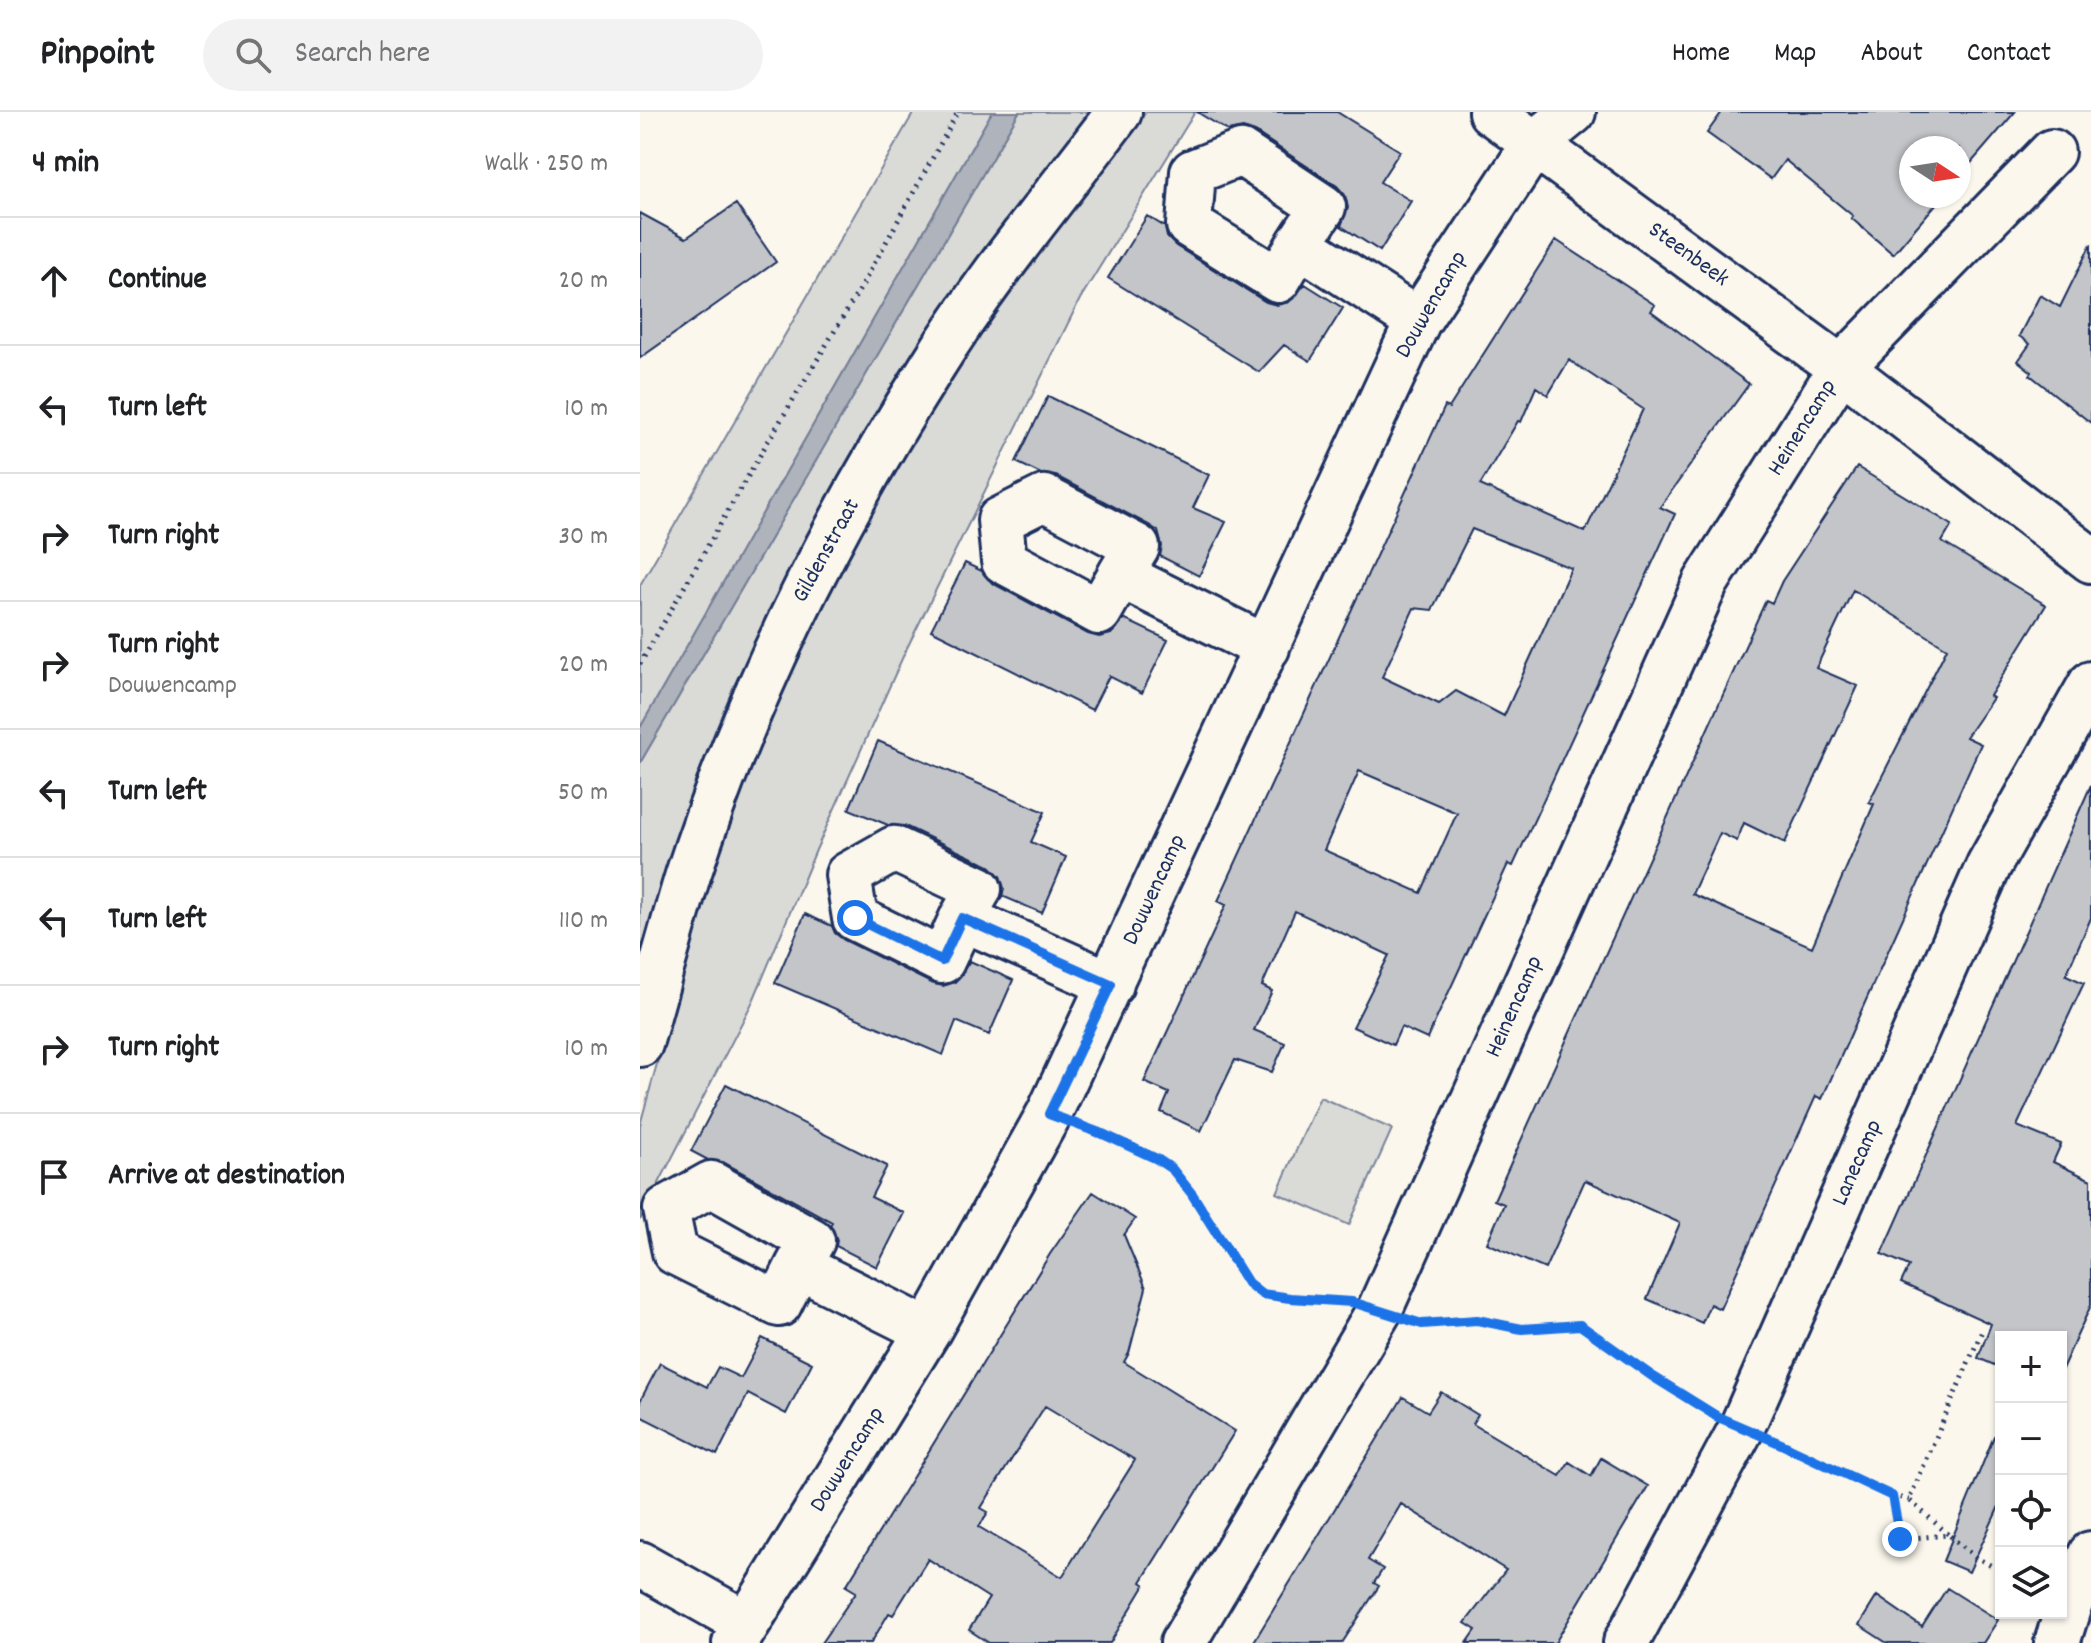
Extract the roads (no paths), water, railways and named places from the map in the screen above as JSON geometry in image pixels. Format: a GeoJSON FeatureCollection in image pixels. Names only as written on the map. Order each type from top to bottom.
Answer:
{"type":"FeatureCollection","features":[{"type":"Feature","properties":{"kind":"street","name":"Gildenstraat"},"geometry":{"type":"LineString","coordinates":[[640,1044],[689,875],[732,757],[792,615],[933,363],[1009,256],[1119,112]]}},
{"type":"Feature","properties":{"kind":"street","name":"Steenbeek"},"geometry":{"type":"LineString","coordinates":[[1491,112],[1841,368],[2091,560]]}},
{"type":"Feature","properties":{"kind":"street"},"geometry":{"type":"LineString","coordinates":[[1535,143],[1573,112]]}},
{"type":"Feature","properties":{"kind":"street","name":"Douwencamp"},"geometry":{"type":"LineString","coordinates":[[741,1634],[928,1331],[1049,1114],[1418,321],[1535,143]]}},
{"type":"Feature","properties":{"kind":"street"},"geometry":{"type":"LineString","coordinates":[[1841,368],[2052,152]]}},
{"type":"Feature","properties":{"kind":"street"},"geometry":{"type":"LineString","coordinates":[[1299,244],[1418,321]]}},
{"type":"Feature","properties":{"kind":"street","name":"Heinencamp"},"geometry":{"type":"LineString","coordinates":[[1183,1643],[1380,1309],[1706,582],[1841,368]]}},
{"type":"Feature","properties":{"kind":"street"},"geometry":{"type":"LineString","coordinates":[[1120,575],[1267,648]]}},
{"type":"Feature","properties":{"kind":"street","name":"Lanecamp"},"geometry":{"type":"LineString","coordinates":[[1626,1643],[1742,1427],[1989,865],[2091,684]]}},
{"type":"Feature","properties":{"kind":"street"},"geometry":{"type":"LineString","coordinates":[[962,918],[1111,984]]}},
{"type":"Feature","properties":{"kind":"street"},"geometry":{"type":"LineString","coordinates":[[798,1266],[928,1331]]}},
{"type":"Feature","properties":{"kind":"street"},"geometry":{"type":"LineString","coordinates":[[2057,1643],[2091,1554]]}},
{"type":"Feature","properties":{"kind":"street"},"geometry":{"type":"LineString","coordinates":[[640,1564],[741,1634]]}}]}
